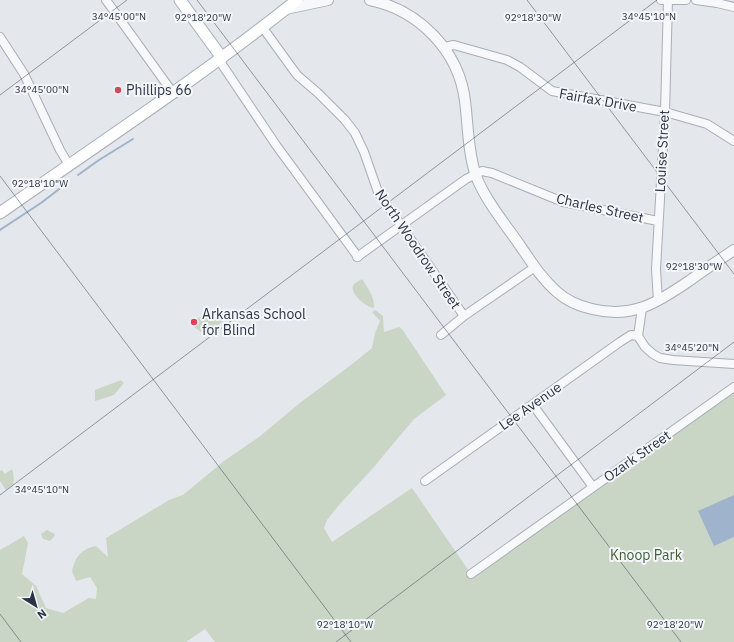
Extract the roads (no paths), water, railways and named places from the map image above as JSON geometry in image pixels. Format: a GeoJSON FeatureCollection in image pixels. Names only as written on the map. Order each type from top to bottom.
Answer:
{"type":"FeatureCollection","features":[{"type":"Feature","properties":{"kind":"main road"},"geometry":{"type":"LineString","coordinates":[[180,0],[220,59]]}},
{"type":"Feature","properties":{"kind":"main road"},"geometry":{"type":"LineString","coordinates":[[0,213],[173,93],[263,28],[297,0]]}},
{"type":"Feature","properties":{"kind":"street"},"geometry":{"type":"LineString","coordinates":[[106,0],[173,93]]}},
{"type":"Feature","properties":{"kind":"street"},"geometry":{"type":"LineString","coordinates":[[286,9],[328,0]]}},
{"type":"Feature","properties":{"kind":"street"},"geometry":{"type":"LineString","coordinates":[[370,0],[404,13],[430,31],[444,47],[462,84],[476,175],[490,202],[535,267],[546,282],[556,292],[580,306],[597,311],[611,313],[628,312],[658,301],[734,250]]}},
{"type":"Feature","properties":{"kind":"street"},"geometry":{"type":"LineString","coordinates":[[661,0],[686,0]]}},
{"type":"Feature","properties":{"kind":"street","name":"Louise Street"},"geometry":{"type":"LineString","coordinates":[[658,301],[656,269],[665,112],[668,0]]}},
{"type":"Feature","properties":{"kind":"street"},"geometry":{"type":"LineString","coordinates":[[696,0],[734,7]]}},
{"type":"Feature","properties":{"kind":"street","name":"North Woodrow Street"},"geometry":{"type":"LineString","coordinates":[[263,28],[297,75],[346,120],[355,133],[364,152],[378,192],[464,316]]}},
{"type":"Feature","properties":{"kind":"street"},"geometry":{"type":"LineString","coordinates":[[0,37],[24,74],[60,150],[69,165]]}},
{"type":"Feature","properties":{"kind":"street","name":"Fairfax Drive"},"geometry":{"type":"LineString","coordinates":[[444,47],[454,45],[507,60],[520,67],[552,91],[665,112],[707,124],[734,141]]}},
{"type":"Feature","properties":{"kind":"street"},"geometry":{"type":"LineString","coordinates":[[220,59],[276,145],[358,257],[466,180],[476,175]]}},
{"type":"Feature","properties":{"kind":"street","name":"Charles Street"},"geometry":{"type":"LineString","coordinates":[[476,175],[485,171],[563,202],[658,221]]}},
{"type":"Feature","properties":{"kind":"street"},"geometry":{"type":"LineString","coordinates":[[441,335],[464,316],[535,267]]}},
{"type":"Feature","properties":{"kind":"street"},"geometry":{"type":"LineString","coordinates":[[642,308],[638,336],[645,347],[653,354],[660,358],[674,360],[734,364]]}},
{"type":"Feature","properties":{"kind":"street","name":"Lee Avenue"},"geometry":{"type":"LineString","coordinates":[[424,481],[620,342],[631,336],[638,336]]}},
{"type":"Feature","properties":{"kind":"street","name":"Ozark Street"},"geometry":{"type":"LineString","coordinates":[[471,574],[734,387]]}},
{"type":"Feature","properties":{"kind":"street"},"geometry":{"type":"LineString","coordinates":[[533,405],[593,487]]}},
{"type":"Feature","properties":{"kind":"water"},"geometry":{"type":"Polygon","coordinates":[[[734,495],[734,537],[714,546],[698,511],[734,495]]]}},
{"type":"Feature","properties":{"kind":"waterway"},"geometry":{"type":"LineString","coordinates":[[78,175],[133,139]]}},
{"type":"Feature","properties":{"kind":"waterway"},"geometry":{"type":"LineString","coordinates":[[0,230],[41,203],[67,183]]}},
{"type":"Feature","properties":{"kind":"place","name":"Phillips 66"},"geometry":{"type":"Point","coordinates":[118,90]}},
{"type":"Feature","properties":{"kind":"place","name":"Arkansas School for Blind"},"geometry":{"type":"Point","coordinates":[194,322]}},
{"type":"Feature","properties":{"kind":"park label","name":"Knoop Park"},"geometry":{"type":"Point","coordinates":[646,555]}}]}
